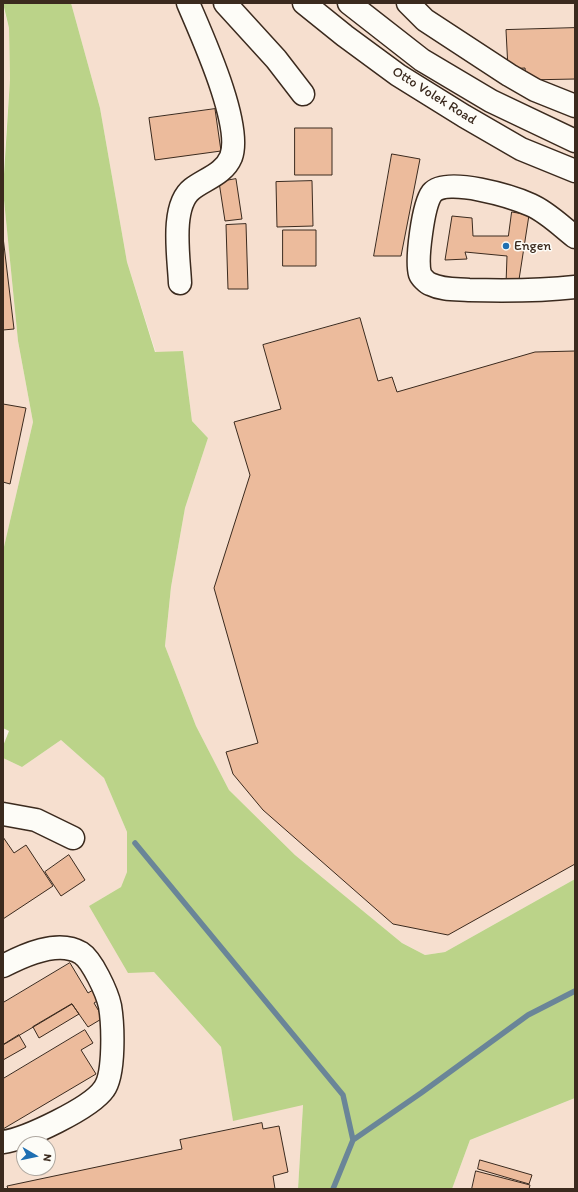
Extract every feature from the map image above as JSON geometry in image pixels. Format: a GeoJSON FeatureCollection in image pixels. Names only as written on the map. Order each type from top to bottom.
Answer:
{"type":"FeatureCollection","features":[{"type":"Feature","properties":{"kind":"main road"},"geometry":{"type":"LineString","coordinates":[[180,283],[177,234],[179,212],[184,199],[191,190],[224,168],[231,157],[234,142],[232,125],[225,98],[188,3]]}},
{"type":"Feature","properties":{"kind":"main road"},"geometry":{"type":"LineString","coordinates":[[226,3],[276,59],[303,94]]}},
{"type":"Feature","properties":{"kind":"main road","name":"Otto Volek Road"},"geometry":{"type":"LineString","coordinates":[[304,3],[345,36],[398,75],[464,116],[521,149],[575,171]]}},
{"type":"Feature","properties":{"kind":"main road","name":"Otto Volek Road"},"geometry":{"type":"LineString","coordinates":[[349,3],[422,60],[491,101],[575,141]]}},
{"type":"Feature","properties":{"kind":"main road"},"geometry":{"type":"LineString","coordinates":[[408,3],[424,20],[509,75],[535,90],[575,106]]}},
{"type":"Feature","properties":{"kind":"main road"},"geometry":{"type":"LineString","coordinates":[[575,237],[531,205],[482,190],[456,185],[444,186],[432,193],[425,211],[418,264],[420,275],[429,284],[444,289],[501,291],[544,290],[575,287]]}},
{"type":"Feature","properties":{"kind":"main road"},"geometry":{"type":"LineString","coordinates":[[3,814],[36,820],[72,838]]}},
{"type":"Feature","properties":{"kind":"main road"},"geometry":{"type":"LineString","coordinates":[[3,966],[34,952],[52,948],[67,949],[81,953],[94,968],[110,1005],[112,1043],[110,1074],[104,1089],[94,1098],[46,1128],[22,1138],[3,1142]]}},
{"type":"Feature","properties":{"kind":"shaded area"},"geometry":{"type":"Polygon","coordinates":[[[71,3],[575,3],[575,879],[445,952],[425,955],[402,943],[295,855],[229,790],[196,726],[165,646],[171,587],[185,508],[208,438],[192,421],[183,351],[156,353],[127,262],[100,108],[71,3]]]}},
{"type":"Feature","properties":{"kind":"shaded area"},"geometry":{"type":"Polygon","coordinates":[[[3,6],[9,28],[10,79],[3,177],[3,6]]]}},
{"type":"Feature","properties":{"kind":"shaded area"},"geometry":{"type":"Polygon","coordinates":[[[3,190],[18,341],[33,422],[3,551],[3,190]]]}},
{"type":"Feature","properties":{"kind":"shaded area"},"geometry":{"type":"Polygon","coordinates":[[[61,740],[104,778],[127,832],[127,872],[121,887],[89,906],[154,972],[221,1047],[233,1120],[303,1104],[298,1189],[3,1189],[3,758],[22,767],[61,740]]]}},
{"type":"Feature","properties":{"kind":"shaded area"},"geometry":{"type":"Polygon","coordinates":[[[575,1098],[575,1189],[452,1189],[470,1140],[575,1098]]]}},
{"type":"Feature","properties":{"kind":"green space"},"geometry":{"type":"Polygon","coordinates":[[[3,3],[71,3],[100,108],[127,262],[155,352],[183,351],[192,421],[208,438],[185,508],[171,587],[165,646],[196,726],[229,790],[295,855],[402,943],[425,955],[445,952],[575,879],[575,1098],[470,1140],[452,1189],[298,1189],[303,1105],[233,1121],[221,1047],[154,972],[128,973],[89,906],[121,887],[127,872],[127,832],[104,778],[61,740],[22,767],[3,758],[3,746],[9,731],[3,728],[3,551],[33,422],[18,341],[3,190],[10,79],[9,28],[3,3]]]}},
{"type":"Feature","properties":{"kind":"building"},"geometry":{"type":"Polygon","coordinates":[[[575,28],[575,79],[526,80],[525,68],[508,69],[506,30],[575,28]]]}},
{"type":"Feature","properties":{"kind":"building"},"geometry":{"type":"Polygon","coordinates":[[[215,109],[221,151],[155,160],[149,118],[215,109]]]}},
{"type":"Feature","properties":{"kind":"building"},"geometry":{"type":"Polygon","coordinates":[[[295,128],[332,128],[332,175],[295,175],[295,128]]]}},
{"type":"Feature","properties":{"kind":"building"},"geometry":{"type":"Polygon","coordinates":[[[392,154],[420,159],[401,256],[374,256],[392,154]]]}},
{"type":"Feature","properties":{"kind":"building"},"geometry":{"type":"Polygon","coordinates":[[[236,179],[242,219],[225,221],[219,182],[236,179]]]}},
{"type":"Feature","properties":{"kind":"building"},"geometry":{"type":"Polygon","coordinates":[[[312,181],[313,226],[277,227],[276,182],[312,181]]]}},
{"type":"Feature","properties":{"kind":"building"},"geometry":{"type":"Polygon","coordinates":[[[512,212],[529,215],[518,286],[506,284],[507,256],[465,252],[467,259],[445,260],[452,216],[472,218],[473,236],[508,236],[512,212]]]}},
{"type":"Feature","properties":{"kind":"building"},"geometry":{"type":"Polygon","coordinates":[[[246,224],[248,289],[228,289],[226,225],[246,224]]]}},
{"type":"Feature","properties":{"kind":"building"},"geometry":{"type":"Polygon","coordinates":[[[283,230],[316,230],[316,266],[283,266],[283,230]]]}},
{"type":"Feature","properties":{"kind":"building"},"geometry":{"type":"Polygon","coordinates":[[[3,237],[14,329],[3,330],[3,237]]]}},
{"type":"Feature","properties":{"kind":"building"},"geometry":{"type":"Polygon","coordinates":[[[360,318],[378,381],[392,377],[397,392],[535,352],[575,351],[575,864],[448,935],[393,924],[263,810],[233,774],[226,752],[258,743],[214,588],[250,475],[234,422],[281,409],[263,345],[360,318]]]}},
{"type":"Feature","properties":{"kind":"building"},"geometry":{"type":"Polygon","coordinates":[[[3,404],[26,408],[10,484],[3,482],[3,404]]]}},
{"type":"Feature","properties":{"kind":"building"},"geometry":{"type":"Polygon","coordinates":[[[3,837],[14,853],[26,845],[53,886],[3,919],[3,837]]]}},
{"type":"Feature","properties":{"kind":"building"},"geometry":{"type":"Polygon","coordinates":[[[69,855],[85,880],[61,896],[45,872],[69,855]]]}},
{"type":"Feature","properties":{"kind":"building"},"geometry":{"type":"Polygon","coordinates":[[[70,963],[88,993],[93,990],[99,1000],[94,1003],[103,1018],[88,1027],[72,1004],[3,1045],[3,1003],[70,963]]]}},
{"type":"Feature","properties":{"kind":"building"},"geometry":{"type":"Polygon","coordinates":[[[72,1004],[79,1014],[39,1038],[33,1027],[72,1004]]]}},
{"type":"Feature","properties":{"kind":"building"},"geometry":{"type":"Polygon","coordinates":[[[85,1030],[93,1043],[81,1050],[96,1074],[3,1129],[3,1079],[85,1030]]]}},
{"type":"Feature","properties":{"kind":"building"},"geometry":{"type":"Polygon","coordinates":[[[19,1035],[26,1047],[3,1060],[3,1045],[19,1035]]]}},
{"type":"Feature","properties":{"kind":"building"},"geometry":{"type":"Polygon","coordinates":[[[262,1123],[263,1129],[279,1126],[288,1172],[273,1176],[275,1189],[8,1189],[7,1186],[182,1149],[180,1140],[262,1123]]]}},
{"type":"Feature","properties":{"kind":"building"},"geometry":{"type":"Polygon","coordinates":[[[480,1160],[532,1175],[529,1184],[478,1169],[480,1160]]]}},
{"type":"Feature","properties":{"kind":"building"},"geometry":{"type":"Polygon","coordinates":[[[476,1171],[530,1185],[529,1189],[472,1189],[476,1171]]]}},
{"type":"Feature","properties":{"kind":"waterway"},"geometry":{"type":"LineString","coordinates":[[135,843],[343,1095],[353,1140],[333,1189]]}},
{"type":"Feature","properties":{"kind":"waterway"},"geometry":{"type":"LineString","coordinates":[[353,1140],[421,1093],[528,1015],[575,991]]}},
{"type":"Feature","properties":{"kind":"place","name":"Engen"},"geometry":{"type":"Point","coordinates":[506,246]}}]}
